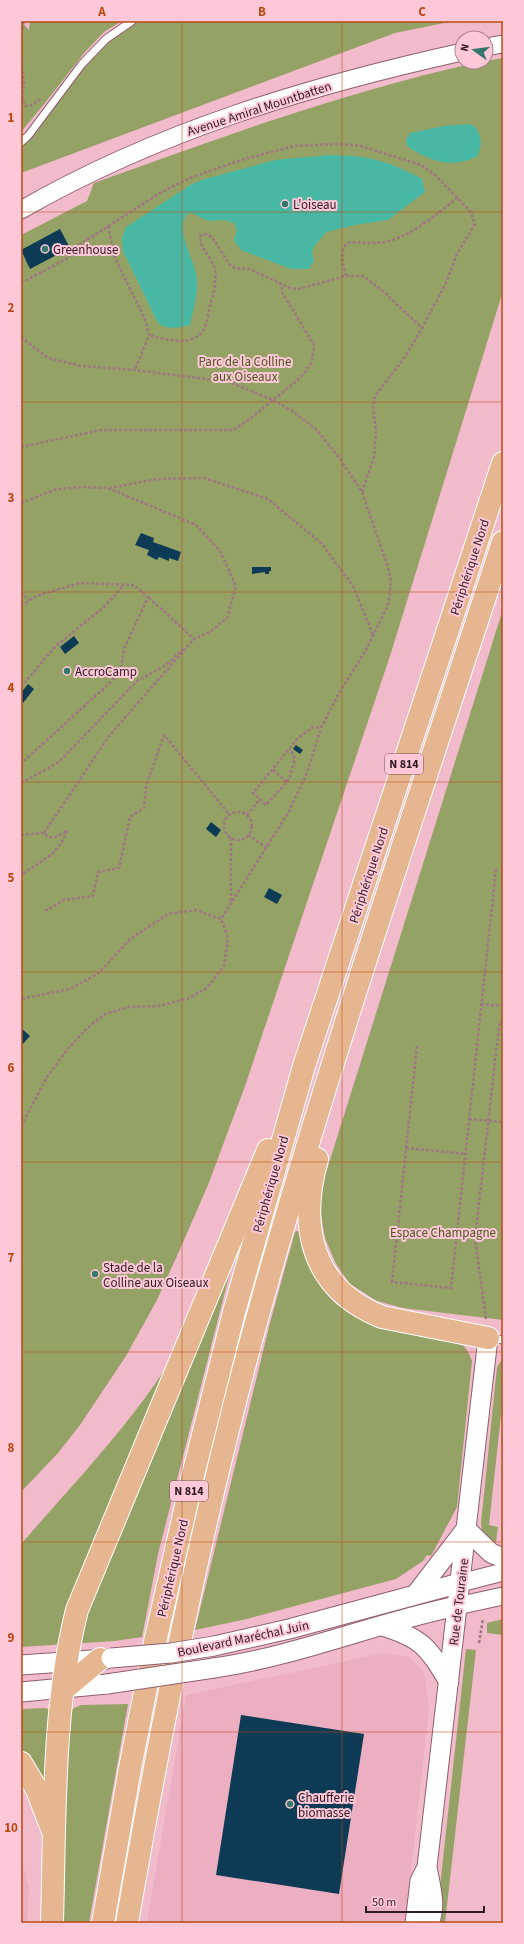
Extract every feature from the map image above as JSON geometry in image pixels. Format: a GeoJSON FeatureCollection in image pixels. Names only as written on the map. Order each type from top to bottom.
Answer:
{"type":"FeatureCollection","features":[{"type":"Feature","properties":{"kind":"highway","name":"Périphérique Nord"},"geometry":{"type":"LineString","coordinates":[[103,1923],[130,1768],[149,1671],[193,1475],[234,1312],[304,1066],[503,462]]}},
{"type":"Feature","properties":{"kind":"highway","name":"Périphérique Nord"},"geometry":{"type":"LineString","coordinates":[[127,1923],[147,1809],[200,1550],[238,1392],[268,1278],[326,1085],[503,542]]}},
{"type":"Feature","properties":{"kind":"highway"},"geometry":{"type":"LineString","coordinates":[[52,1923],[60,1706],[64,1689],[70,1640],[77,1610],[304,1066]]}},
{"type":"Feature","properties":{"kind":"highway"},"geometry":{"type":"LineString","coordinates":[[326,1085],[328,1122],[315,1169],[309,1203],[310,1231],[313,1246],[327,1277],[350,1300],[366,1310],[382,1317],[496,1339]]}},
{"type":"Feature","properties":{"kind":"highway"},"geometry":{"type":"LineString","coordinates":[[64,1689],[106,1659]]}},
{"type":"Feature","properties":{"kind":"highway"},"geometry":{"type":"LineString","coordinates":[[21,1763],[37,1790],[55,1837]]}},
{"type":"Feature","properties":{"kind":"main road","name":"Rue de Touraine"},"geometry":{"type":"LineString","coordinates":[[427,1921],[420,1881],[427,1867],[466,1529],[496,1339]]}},
{"type":"Feature","properties":{"kind":"main road"},"geometry":{"type":"LineString","coordinates":[[416,1594],[466,1529],[491,1553],[503,1558]]}},
{"type":"Feature","properties":{"kind":"main road","name":"Boulevard Maréchal Juin"},"geometry":{"type":"LineString","coordinates":[[21,1665],[171,1653],[214,1646],[289,1629],[460,1583]]}},
{"type":"Feature","properties":{"kind":"main road","name":"Boulevard Maréchal Juin"},"geometry":{"type":"LineString","coordinates":[[21,1692],[108,1684],[214,1668],[287,1654],[430,1612],[457,1606]]}},
{"type":"Feature","properties":{"kind":"main road"},"geometry":{"type":"LineString","coordinates":[[382,1626],[402,1633],[420,1642],[432,1654],[449,1682]]}},
{"type":"Feature","properties":{"kind":"street","name":"Avenue Amiral Mountbatten"},"geometry":{"type":"LineString","coordinates":[[21,210],[114,162],[234,114],[342,80],[454,54]]}},
{"type":"Feature","properties":{"kind":"street"},"geometry":{"type":"LineString","coordinates":[[460,1583],[503,1572]]}},
{"type":"Feature","properties":{"kind":"street"},"geometry":{"type":"LineString","coordinates":[[457,1606],[503,1596]]}},
{"type":"Feature","properties":{"kind":"lane"},"geometry":{"type":"LineString","coordinates":[[21,142],[28,136],[82,64],[106,39],[132,21]]}},
{"type":"Feature","properties":{"kind":"path"},"geometry":{"type":"LineString","coordinates":[[21,34],[24,21]]}},
{"type":"Feature","properties":{"kind":"path"},"geometry":{"type":"LineString","coordinates":[[21,61],[24,83],[22,99],[26,106],[32,105],[42,98],[61,91]]}},
{"type":"Feature","properties":{"kind":"path"},"geometry":{"type":"LineString","coordinates":[[21,283],[68,258],[79,245],[160,193],[190,178],[241,160],[294,146],[339,144],[362,146],[421,165],[434,174],[470,212],[475,224],[457,254],[445,285],[422,328],[405,357],[375,396],[373,407],[376,431],[374,457],[362,492]]}},
{"type":"Feature","properties":{"kind":"path"},"geometry":{"type":"LineString","coordinates":[[346,276],[342,254],[347,243],[356,241],[375,243],[397,239],[424,223],[457,198]]}},
{"type":"Feature","properties":{"kind":"path"},"geometry":{"type":"LineString","coordinates":[[108,226],[115,258],[144,317],[149,335],[136,370]]}},
{"type":"Feature","properties":{"kind":"path"},"geometry":{"type":"LineString","coordinates":[[149,335],[171,341],[189,339],[199,335],[205,328],[216,282],[214,268],[200,242],[200,236],[204,234],[212,237],[229,264],[235,268],[250,269],[282,285],[300,289],[346,276],[363,276],[384,292],[422,328]]}},
{"type":"Feature","properties":{"kind":"path"},"geometry":{"type":"LineString","coordinates":[[21,447],[101,430],[233,430],[250,419],[273,400],[304,372],[312,362],[314,345],[282,292],[282,285]]}},
{"type":"Feature","properties":{"kind":"path"},"geometry":{"type":"LineString","coordinates":[[21,337],[48,358],[81,366],[136,370],[229,382],[273,400],[291,410],[317,430],[340,459],[362,492],[388,567],[391,582],[388,605],[373,636],[339,692],[321,728],[307,773],[287,815],[221,919]]}},
{"type":"Feature","properties":{"kind":"path"},"geometry":{"type":"LineString","coordinates":[[21,503],[57,489],[82,487],[108,488],[157,479],[204,478],[268,499],[321,543],[352,586],[373,636]]}},
{"type":"Feature","properties":{"kind":"path"},"geometry":{"type":"LineString","coordinates":[[21,783],[60,762],[137,682],[166,665],[194,639],[211,631],[227,618],[236,586],[220,551],[196,525],[108,488]]}},
{"type":"Feature","properties":{"kind":"path"},"geometry":{"type":"LineString","coordinates":[[21,606],[29,600],[80,583],[134,584],[194,639]]}},
{"type":"Feature","properties":{"kind":"path"},"geometry":{"type":"LineString","coordinates":[[21,687],[55,647],[105,606],[124,584]]}},
{"type":"Feature","properties":{"kind":"path"},"geometry":{"type":"LineString","coordinates":[[21,592],[29,600]]}},
{"type":"Feature","properties":{"kind":"path"},"geometry":{"type":"LineString","coordinates":[[21,760],[25,760],[112,681],[121,669],[124,649],[148,597]]}},
{"type":"Feature","properties":{"kind":"path"},"geometry":{"type":"LineString","coordinates":[[44,833],[109,736],[194,639]]}},
{"type":"Feature","properties":{"kind":"path"},"geometry":{"type":"LineString","coordinates":[[290,749],[295,759],[290,777],[266,805],[253,793],[298,738],[313,727],[321,728]]}},
{"type":"Feature","properties":{"kind":"path"},"geometry":{"type":"LineString","coordinates":[[45,911],[64,900],[93,896],[98,872],[119,868],[130,817],[144,808],[146,786],[164,735],[229,814]]}},
{"type":"Feature","properties":{"kind":"path"},"geometry":{"type":"LineString","coordinates":[[273,770],[287,782]]}},
{"type":"Feature","properties":{"kind":"path"},"geometry":{"type":"LineString","coordinates":[[247,815],[260,799]]}},
{"type":"Feature","properties":{"kind":"path"},"geometry":{"type":"LineString","coordinates":[[238,812],[247,815],[251,822],[248,836],[240,840],[231,838],[225,831],[224,827],[224,822],[229,814],[238,812]]}},
{"type":"Feature","properties":{"kind":"path"},"geometry":{"type":"LineString","coordinates":[[21,835],[44,833],[47,836],[54,838],[67,830],[58,848],[49,858],[21,875]]}},
{"type":"Feature","properties":{"kind":"path"},"geometry":{"type":"LineString","coordinates":[[248,836],[267,848]]}},
{"type":"Feature","properties":{"kind":"path"},"geometry":{"type":"LineString","coordinates":[[231,838],[231,904]]}},
{"type":"Feature","properties":{"kind":"path"},"geometry":{"type":"LineString","coordinates":[[417,1046],[392,1282],[451,1288],[496,869]]}},
{"type":"Feature","properties":{"kind":"path"},"geometry":{"type":"LineString","coordinates":[[21,999],[70,989],[99,973],[130,939],[168,914],[195,910],[221,919]]}},
{"type":"Feature","properties":{"kind":"path"},"geometry":{"type":"LineString","coordinates":[[21,1126],[47,1077],[67,1050],[87,1028],[105,1014],[129,1007],[158,1006],[187,999],[207,988],[224,966],[228,938],[221,919]]}},
{"type":"Feature","properties":{"kind":"path"},"geometry":{"type":"LineString","coordinates":[[481,1004],[503,1006]]}},
{"type":"Feature","properties":{"kind":"path"},"geometry":{"type":"LineString","coordinates":[[496,1339],[475,1239],[499,1026],[503,1019]]}},
{"type":"Feature","properties":{"kind":"path"},"geometry":{"type":"LineString","coordinates":[[469,1119],[503,1122]]}},
{"type":"Feature","properties":{"kind":"path"},"geometry":{"type":"LineString","coordinates":[[406,1148],[465,1154]]}},
{"type":"Feature","properties":{"kind":"path"},"geometry":{"type":"LineString","coordinates":[[479,1643],[483,1619]]}},
{"type":"Feature","properties":{"kind":"shaded area"},"geometry":{"type":"Polygon","coordinates":[[[471,124],[478,131],[481,143],[478,156],[468,160],[450,163],[441,162],[424,156],[407,146],[406,140],[410,133],[444,126],[471,124]]]}},
{"type":"Feature","properties":{"kind":"shaded area"},"geometry":{"type":"Polygon","coordinates":[[[330,155],[357,156],[388,163],[422,179],[425,192],[388,220],[355,225],[326,232],[314,247],[312,253],[314,261],[309,269],[291,269],[241,250],[234,240],[237,231],[234,223],[224,220],[208,221],[192,213],[187,214],[184,221],[184,237],[197,279],[196,297],[190,325],[178,328],[169,328],[158,323],[123,251],[122,238],[126,227],[192,184],[205,179],[275,160],[330,155]]]}},
{"type":"Feature","properties":{"kind":"shaded area","name":"Chaufferie biomasse"},"geometry":{"type":"Polygon","coordinates":[[[384,1653],[409,1657],[424,1672],[429,1709],[406,1916],[403,1923],[147,1923],[186,1695],[384,1653]]]}},
{"type":"Feature","properties":{"kind":"shaded area"},"geometry":{"type":"Polygon","coordinates":[[[21,1857],[29,1888],[27,1923],[21,1923],[21,1857]]]}},
{"type":"Feature","properties":{"kind":"green space"},"geometry":{"type":"Polygon","coordinates":[[[21,21],[29,30],[30,21],[122,21],[104,32],[85,52],[21,132],[21,21]]]}},
{"type":"Feature","properties":{"kind":"green space"},"geometry":{"type":"Polygon","coordinates":[[[139,21],[454,21],[395,33],[21,173],[21,147],[90,61],[122,31],[139,21]]]}},
{"type":"Feature","properties":{"kind":"green space","name":"Parc de la Colline aux Oiseaux"},"geometry":{"type":"Polygon","coordinates":[[[503,58],[503,291],[390,656],[245,1086],[208,1185],[181,1247],[157,1300],[126,1356],[80,1425],[58,1453],[21,1492],[21,235],[87,201],[94,183],[235,133],[341,98],[454,68],[454,70],[494,70],[494,60],[503,58]]]}},
{"type":"Feature","properties":{"kind":"green space","name":"Espace Champagne"},"geometry":{"type":"Polygon","coordinates":[[[503,609],[503,1320],[403,1308],[377,1301],[350,1284],[336,1264],[325,1238],[320,1209],[324,1179],[503,609]]]}},
{"type":"Feature","properties":{"kind":"green space"},"geometry":{"type":"Polygon","coordinates":[[[300,1231],[316,1277],[327,1294],[341,1308],[359,1318],[398,1331],[458,1342],[468,1353],[472,1361],[457,1507],[431,1556],[427,1555],[423,1561],[396,1579],[247,1619],[195,1630],[270,1323],[295,1232],[300,1231]]]}},
{"type":"Feature","properties":{"kind":"green space"},"geometry":{"type":"Polygon","coordinates":[[[237,1245],[158,1554],[142,1637],[115,1641],[21,1647],[21,1544],[100,1454],[145,1398],[158,1380],[205,1304],[237,1245]]]}},
{"type":"Feature","properties":{"kind":"green space"},"geometry":{"type":"Polygon","coordinates":[[[503,1358],[503,1397],[489,1525],[498,1527],[496,1542],[492,1541],[489,1546],[482,1532],[481,1523],[497,1367],[503,1358]]]}},
{"type":"Feature","properties":{"kind":"green space"},"geometry":{"type":"Polygon","coordinates":[[[503,1619],[503,1635],[487,1633],[487,1623],[503,1619]]]}},
{"type":"Feature","properties":{"kind":"green space"},"geometry":{"type":"Polygon","coordinates":[[[466,1649],[476,1650],[445,1923],[436,1923],[466,1649]]]}},
{"type":"Feature","properties":{"kind":"green space"},"geometry":{"type":"Polygon","coordinates":[[[128,1704],[89,1923],[61,1923],[66,1712],[81,1705],[128,1704]]]}},
{"type":"Feature","properties":{"kind":"green space"},"geometry":{"type":"Polygon","coordinates":[[[46,1708],[53,1712],[49,1794],[29,1758],[21,1749],[21,1709],[46,1708]]]}},
{"type":"Feature","properties":{"kind":"building","name":"Greenhouse"},"geometry":{"type":"Polygon","coordinates":[[[60,229],[70,248],[30,269],[21,250],[60,229]]]}},
{"type":"Feature","properties":{"kind":"building"},"geometry":{"type":"Polygon","coordinates":[[[141,533],[154,538],[153,542],[181,552],[178,561],[169,558],[169,561],[159,557],[157,560],[147,555],[149,550],[135,545],[141,533]]]}},
{"type":"Feature","properties":{"kind":"building"},"geometry":{"type":"Polygon","coordinates":[[[252,567],[271,567],[271,571],[269,571],[269,574],[265,574],[265,572],[252,574],[252,567]]]}},
{"type":"Feature","properties":{"kind":"building"},"geometry":{"type":"Polygon","coordinates":[[[74,636],[79,643],[65,654],[60,647],[74,636]]]}},
{"type":"Feature","properties":{"kind":"building"},"geometry":{"type":"Polygon","coordinates":[[[28,684],[34,689],[23,703],[21,702],[21,693],[28,684]]]}},
{"type":"Feature","properties":{"kind":"building"},"geometry":{"type":"Polygon","coordinates":[[[296,745],[303,750],[300,754],[293,749],[296,745]]]}},
{"type":"Feature","properties":{"kind":"building"},"geometry":{"type":"Polygon","coordinates":[[[211,822],[221,830],[216,837],[206,829],[211,822]]]}},
{"type":"Feature","properties":{"kind":"building"},"geometry":{"type":"Polygon","coordinates":[[[269,888],[282,895],[277,904],[264,897],[269,888]]]}},
{"type":"Feature","properties":{"kind":"building"},"geometry":{"type":"Polygon","coordinates":[[[21,1028],[30,1036],[21,1046],[21,1028]]]}},
{"type":"Feature","properties":{"kind":"building","name":"Chaufferie biomasse"},"geometry":{"type":"Polygon","coordinates":[[[241,1715],[364,1734],[339,1894],[216,1875],[241,1715]]]}},
{"type":"Feature","properties":{"kind":"place","name":"L'oiseau"},"geometry":{"type":"Point","coordinates":[285,204]}},
{"type":"Feature","properties":{"kind":"place","name":"Greenhouse"},"geometry":{"type":"Point","coordinates":[45,249]}},
{"type":"Feature","properties":{"kind":"place","name":"AccroCamp"},"geometry":{"type":"Point","coordinates":[67,671]}},
{"type":"Feature","properties":{"kind":"place","name":"Stade de la Colline aux Oiseaux"},"geometry":{"type":"Point","coordinates":[95,1274]}},
{"type":"Feature","properties":{"kind":"place","name":"Chaufferie biomasse"},"geometry":{"type":"Point","coordinates":[290,1804]}}]}
